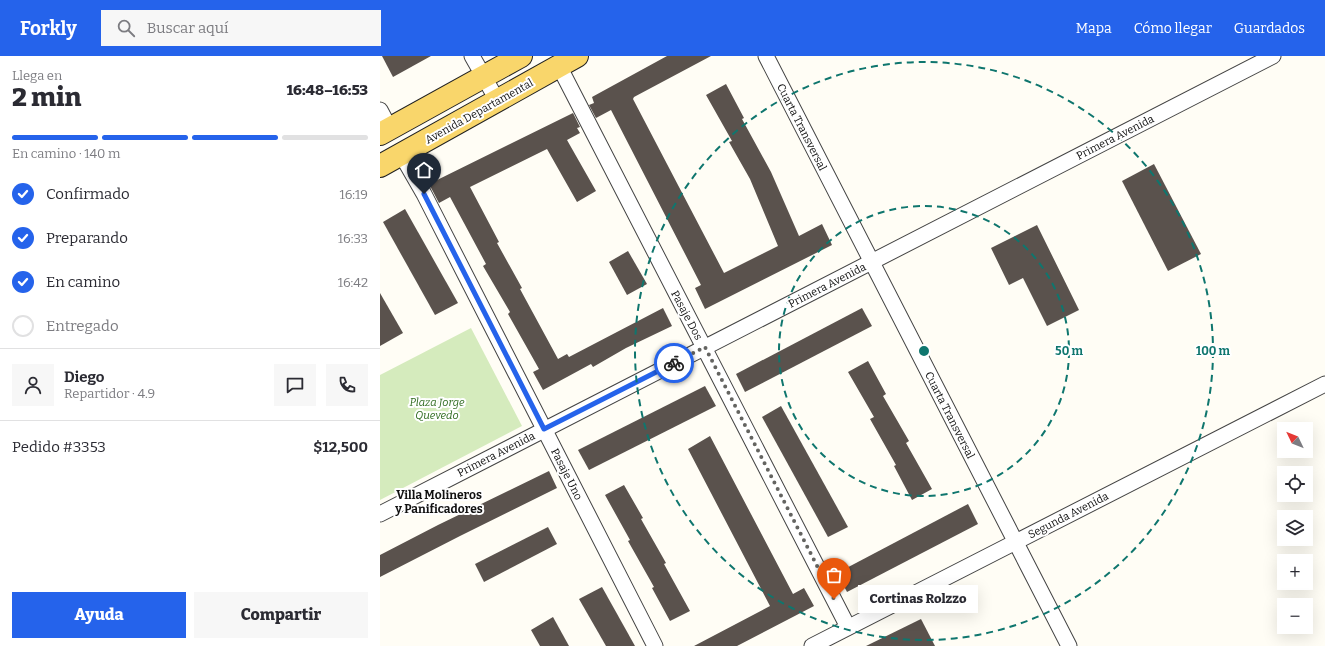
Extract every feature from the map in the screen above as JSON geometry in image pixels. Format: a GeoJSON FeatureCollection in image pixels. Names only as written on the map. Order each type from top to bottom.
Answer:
{"type":"FeatureCollection","features":[{"type":"Feature","properties":{"kind":"main road"},"geometry":{"type":"LineString","coordinates":[[385,132],[522,56]]}},
{"type":"Feature","properties":{"kind":"main road","name":"Avenida Departamental"},"geometry":{"type":"LineString","coordinates":[[380,166],[568,61]]}},
{"type":"Feature","properties":{"kind":"street"},"geometry":{"type":"LineString","coordinates":[[472,56],[497,100]]}},
{"type":"Feature","properties":{"kind":"street","name":"Cuarta Transversal"},"geometry":{"type":"LineString","coordinates":[[766,56],[1069,646]]}},
{"type":"Feature","properties":{"kind":"street","name":"Primera Avenida"},"geometry":{"type":"LineString","coordinates":[[380,514],[1273,56]]}},
{"type":"Feature","properties":{"kind":"street","name":"Pasaje Dos"},"geometry":{"type":"LineString","coordinates":[[568,61],[705,347],[848,627]]}},
{"type":"Feature","properties":{"kind":"street"},"geometry":{"type":"LineString","coordinates":[[380,110],[385,132]]}},
{"type":"Feature","properties":{"kind":"street","name":"Pasaje Uno"},"geometry":{"type":"LineString","coordinates":[[401,154],[424,194],[655,646]]}},
{"type":"Feature","properties":{"kind":"street","name":"Segunda Avenida"},"geometry":{"type":"LineString","coordinates":[[812,646],[1325,384]]}},
{"type":"Feature","properties":{"kind":"green space","name":"Plaza Jorge Quevedo"},"geometry":{"type":"Polygon","coordinates":[[[471,328],[522,426],[380,500],[380,375],[471,328]]]}},
{"type":"Feature","properties":{"kind":"building"},"geometry":{"type":"Polygon","coordinates":[[[382,56],[431,56],[393,77],[382,56]]]}},
{"type":"Feature","properties":{"kind":"building"},"geometry":{"type":"Polygon","coordinates":[[[667,56],[711,56],[634,97],[633,99],[724,273],[778,246],[750,179],[729,142],[732,141],[706,95],[726,84],[744,118],[742,119],[771,172],[799,236],[822,224],[832,245],[705,309],[695,288],[701,285],[611,110],[596,118],[589,105],[594,103],[592,97],[667,56]]]}},
{"type":"Feature","properties":{"kind":"building"},"geometry":{"type":"Polygon","coordinates":[[[573,113],[580,127],[577,128],[580,133],[567,140],[596,191],[577,202],[547,149],[470,187],[499,242],[497,243],[522,288],[520,289],[558,359],[567,354],[569,357],[663,308],[672,326],[626,348],[593,367],[591,364],[543,390],[533,372],[539,369],[508,314],[510,312],[483,266],[486,264],[450,197],[439,203],[429,184],[573,113]]]}},
{"type":"Feature","properties":{"kind":"building"},"geometry":{"type":"Polygon","coordinates":[[[1154,164],[1201,254],[1168,271],[1122,181],[1154,164]]]}},
{"type":"Feature","properties":{"kind":"building"},"geometry":{"type":"Polygon","coordinates":[[[405,209],[458,303],[435,315],[383,222],[405,209]]]}},
{"type":"Feature","properties":{"kind":"building"},"geometry":{"type":"Polygon","coordinates":[[[1037,225],[1079,310],[1047,326],[1023,278],[1009,285],[991,248],[1037,225]]]}},
{"type":"Feature","properties":{"kind":"building"},"geometry":{"type":"Polygon","coordinates":[[[628,251],[647,284],[627,295],[609,262],[628,251]]]}},
{"type":"Feature","properties":{"kind":"building"},"geometry":{"type":"Polygon","coordinates":[[[380,293],[403,333],[380,346],[380,293]]]}},
{"type":"Feature","properties":{"kind":"building"},"geometry":{"type":"Polygon","coordinates":[[[862,308],[872,326],[745,392],[736,374],[862,308]]]}},
{"type":"Feature","properties":{"kind":"building"},"geometry":{"type":"Polygon","coordinates":[[[868,361],[886,394],[883,396],[909,441],[906,443],[932,489],[912,500],[894,466],[896,465],[870,419],[874,417],[848,372],[868,361]]]}},
{"type":"Feature","properties":{"kind":"building"},"geometry":{"type":"Polygon","coordinates":[[[705,386],[716,406],[589,470],[578,450],[705,386]]]}},
{"type":"Feature","properties":{"kind":"building"},"geometry":{"type":"Polygon","coordinates":[[[781,406],[848,527],[828,537],[762,417],[781,406]]]}},
{"type":"Feature","properties":{"kind":"building"},"geometry":{"type":"Polygon","coordinates":[[[710,436],[793,594],[804,588],[814,606],[737,646],[694,646],[770,606],[688,449],[710,436]]]}},
{"type":"Feature","properties":{"kind":"building"},"geometry":{"type":"Polygon","coordinates":[[[549,471],[557,488],[380,577],[380,555],[549,471]]]}},
{"type":"Feature","properties":{"kind":"building"},"geometry":{"type":"Polygon","coordinates":[[[624,485],[643,518],[641,519],[666,563],[664,564],[690,611],[670,621],[652,588],[654,587],[628,541],[630,540],[605,495],[624,485]]]}},
{"type":"Feature","properties":{"kind":"building"},"geometry":{"type":"Polygon","coordinates":[[[968,504],[978,524],[847,592],[837,573],[968,504]]]}},
{"type":"Feature","properties":{"kind":"building"},"geometry":{"type":"Polygon","coordinates":[[[548,527],[557,544],[484,582],[475,564],[548,527]]]}},
{"type":"Feature","properties":{"kind":"building"},"geometry":{"type":"Polygon","coordinates":[[[602,587],[635,646],[606,646],[579,599],[602,587]]]}},
{"type":"Feature","properties":{"kind":"building"},"geometry":{"type":"Polygon","coordinates":[[[553,617],[569,646],[540,646],[531,630],[553,617]]]}},
{"type":"Feature","properties":{"kind":"building"},"geometry":{"type":"Polygon","coordinates":[[[921,619],[935,646],[866,646],[921,619]]]}},
{"type":"Feature","properties":{"kind":"way so far"},"geometry":{"type":"LineString","coordinates":[[674,363],[705,347],[834,599]]}},
{"type":"Feature","properties":{"kind":"place","name":"Cortinas Rolzzo"},"geometry":{"type":"Point","coordinates":[834,599]}},
{"type":"Feature","properties":{"kind":"district","name":"Villa Molineros y Panificadores"},"geometry":{"type":"Point","coordinates":[439,502]}},
{"type":"Feature","properties":{"kind":"route"},"geometry":{"type":"LineString","coordinates":[[424,194],[544,429],[674,363]]}}]}
